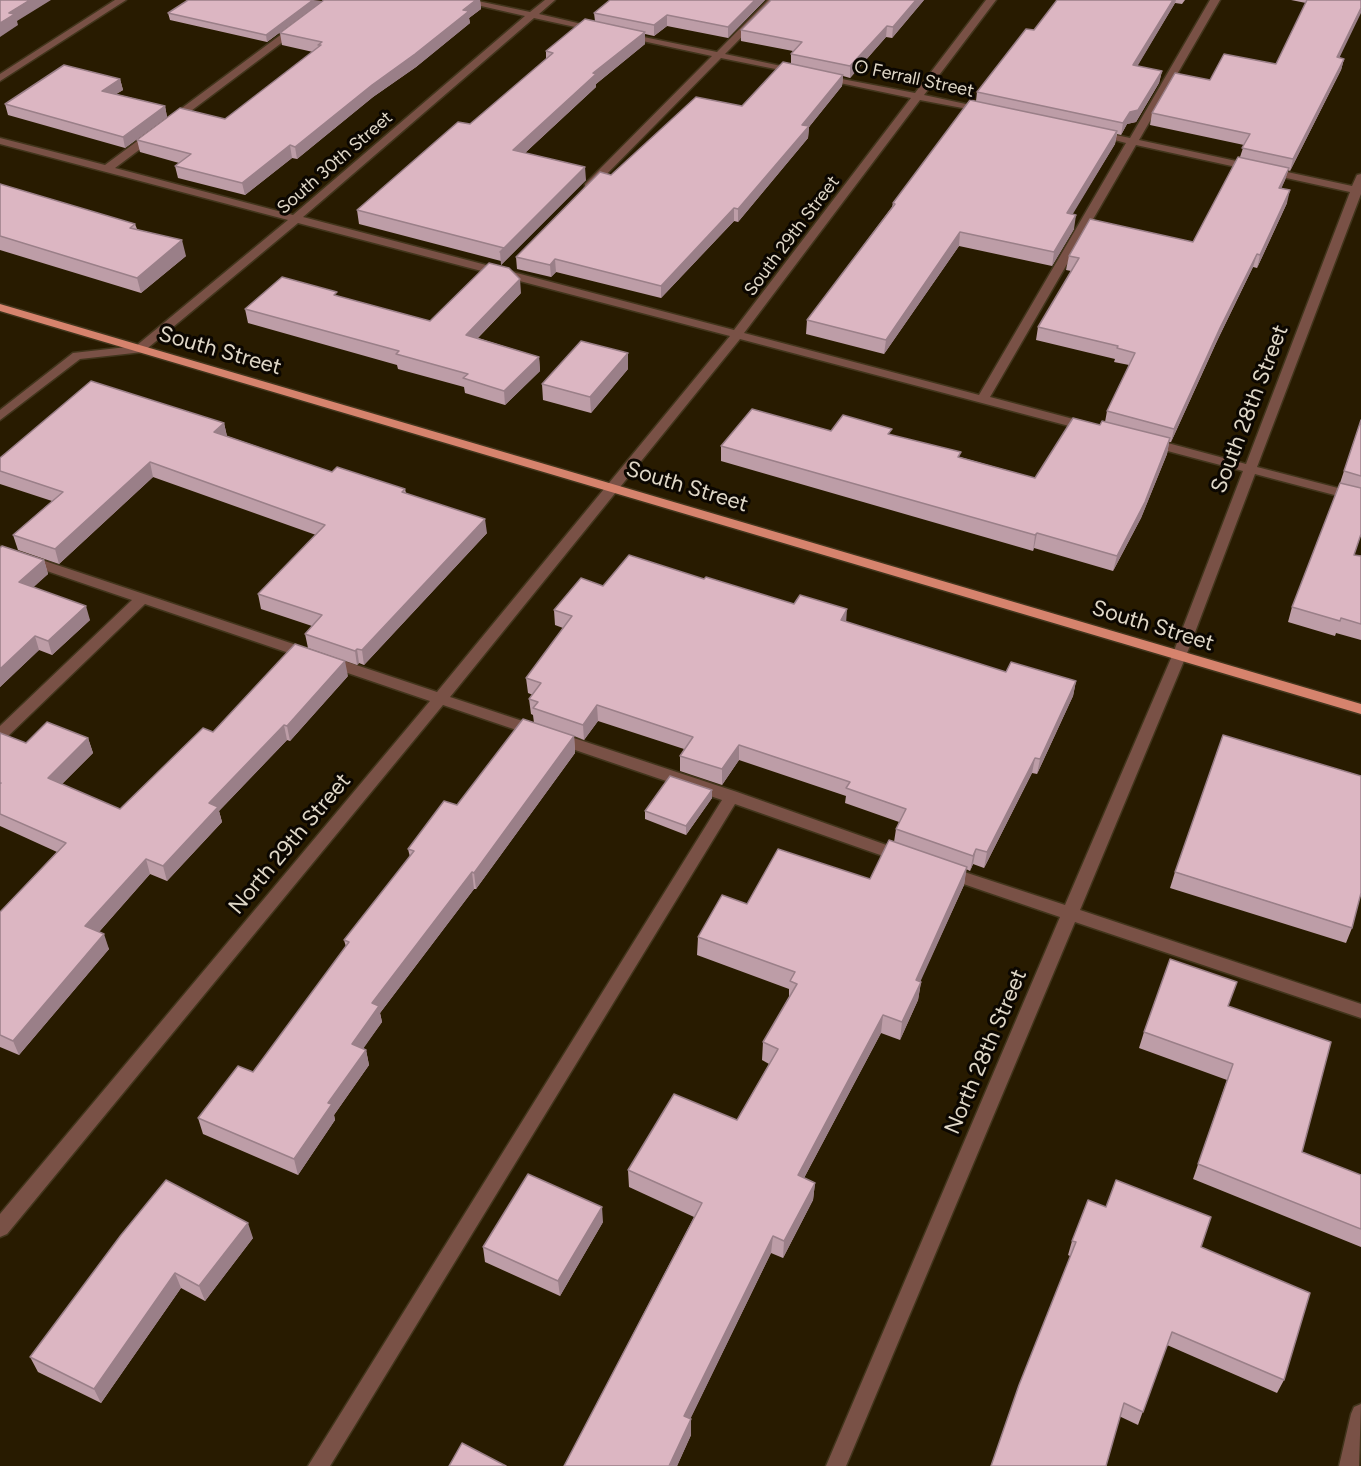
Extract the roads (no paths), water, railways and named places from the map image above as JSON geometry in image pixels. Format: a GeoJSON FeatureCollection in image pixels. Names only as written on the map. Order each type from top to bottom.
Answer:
{"type":"FeatureCollection","features":[{"type":"Feature","properties":{"kind":"main road","name":"South Street"},"geometry":{"type":"LineString","coordinates":[[0,307],[1361,709]]}},
{"type":"Feature","properties":{"kind":"street"},"geometry":{"type":"LineString","coordinates":[[0,78],[121,0]]}},
{"type":"Feature","properties":{"kind":"street"},"geometry":{"type":"LineString","coordinates":[[460,0],[606,31]]}},
{"type":"Feature","properties":{"kind":"street","name":"South 30th Street"},"geometry":{"type":"LineString","coordinates":[[139,349],[294,220],[550,0]]}},
{"type":"Feature","properties":{"kind":"street"},"geometry":{"type":"LineString","coordinates":[[577,198],[773,0]]}},
{"type":"Feature","properties":{"kind":"street","name":"South 29th Street"},"geometry":{"type":"LineString","coordinates":[[613,487],[737,335],[991,0]]}},
{"type":"Feature","properties":{"kind":"street"},"geometry":{"type":"LineString","coordinates":[[983,399],[1215,0]]}},
{"type":"Feature","properties":{"kind":"street"},"geometry":{"type":"LineString","coordinates":[[106,169],[305,21]]}},
{"type":"Feature","properties":{"kind":"street","name":"O Ferrall Street"},"geometry":{"type":"LineString","coordinates":[[617,33],[997,113]]}},
{"type":"Feature","properties":{"kind":"street"},"geometry":{"type":"LineString","coordinates":[[1088,132],[1359,186]]}},
{"type":"Feature","properties":{"kind":"street"},"geometry":{"type":"LineString","coordinates":[[0,141],[294,220],[507,269],[737,335],[1096,429]]}},
{"type":"Feature","properties":{"kind":"street","name":"South 28th Street"},"geometry":{"type":"LineString","coordinates":[[1179,656],[1359,186]]}},
{"type":"Feature","properties":{"kind":"street"},"geometry":{"type":"LineString","coordinates":[[0,416],[76,356],[139,349]]}},
{"type":"Feature","properties":{"kind":"street"},"geometry":{"type":"LineString","coordinates":[[1141,440],[1361,498]]}},
{"type":"Feature","properties":{"kind":"street","name":"North 29th Street"},"geometry":{"type":"LineString","coordinates":[[0,1228],[613,487]]}},
{"type":"Feature","properties":{"kind":"street"},"geometry":{"type":"LineString","coordinates":[[0,550],[439,700],[732,796],[1068,914],[1361,1011]]}},
{"type":"Feature","properties":{"kind":"street"},"geometry":{"type":"LineString","coordinates":[[0,735],[142,599]]}},
{"type":"Feature","properties":{"kind":"street","name":"North 28th Street"},"geometry":{"type":"LineString","coordinates":[[836,1466],[1179,656]]}},
{"type":"Feature","properties":{"kind":"street"},"geometry":{"type":"LineString","coordinates":[[318,1466],[732,796]]}},
{"type":"Feature","properties":{"kind":"street"},"geometry":{"type":"LineString","coordinates":[[1349,1466],[1361,1414]]}}]}
